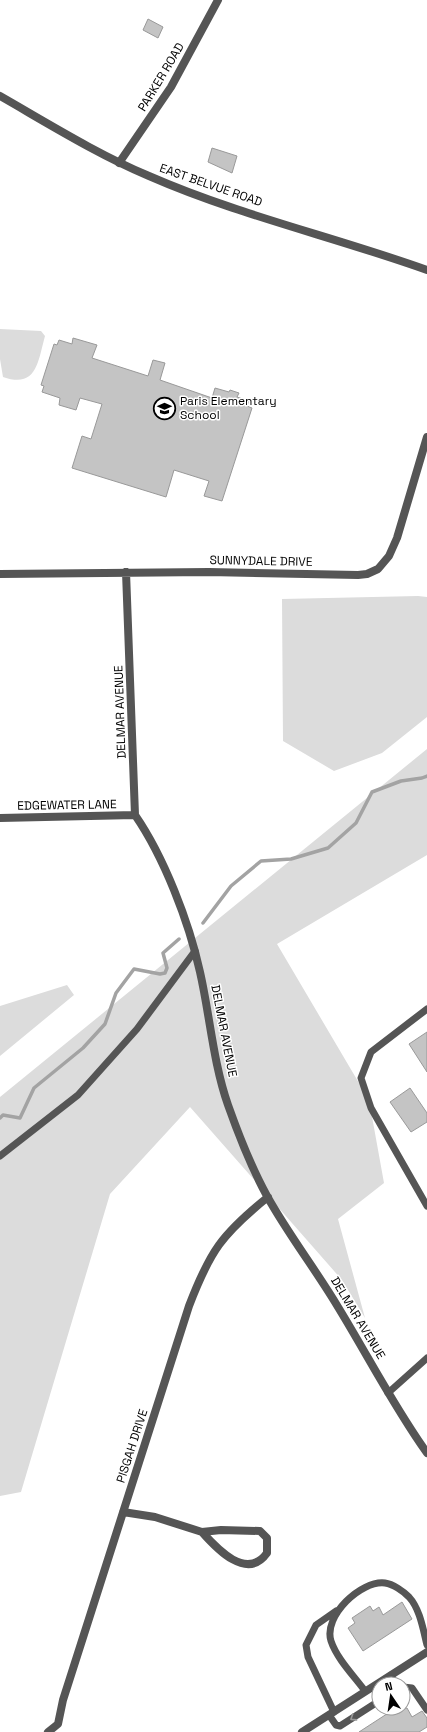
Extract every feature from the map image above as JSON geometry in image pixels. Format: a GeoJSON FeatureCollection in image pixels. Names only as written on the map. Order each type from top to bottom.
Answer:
{"type":"FeatureCollection","features":[{"type":"Feature","properties":{"kind":"street","name":"PARKER ROAD"},"geometry":{"type":"LineString","coordinates":[[119,163],[171,87],[218,0]]}},
{"type":"Feature","properties":{"kind":"street","name":"EAST BELVUE ROAD"},"geometry":{"type":"LineString","coordinates":[[0,96],[119,163],[196,195],[380,253],[427,270]]}},
{"type":"Feature","properties":{"kind":"street","name":"SUNNYDALE DRIVE"},"geometry":{"type":"LineString","coordinates":[[0,574],[126,572],[358,575],[372,572],[383,564],[393,547],[427,437]]}},
{"type":"Feature","properties":{"kind":"street","name":"DELMAR AVENUE"},"geometry":{"type":"LineString","coordinates":[[126,572],[135,815],[166,874],[190,933],[227,1102],[247,1157],[268,1197],[325,1285],[388,1393],[427,1453]]}},
{"type":"Feature","properties":{"kind":"street","name":"EDGEWATER LANE"},"geometry":{"type":"LineString","coordinates":[[0,818],[135,815]]}},
{"type":"Feature","properties":{"kind":"street","name":"PISGAH DRIVE"},"geometry":{"type":"LineString","coordinates":[[48,1732],[58,1728],[63,1700],[189,1306],[202,1271],[227,1233],[268,1197]]}},
{"type":"Feature","properties":{"kind":"street"},"geometry":{"type":"LineString","coordinates":[[123,1512],[155,1517],[202,1532],[221,1530],[260,1532],[267,1538],[267,1553],[260,1561],[255,1563],[244,1564],[237,1562],[214,1546],[202,1532]]}},
{"type":"Feature","properties":{"kind":"street"},"geometry":{"type":"LineString","coordinates":[[302,1732],[427,1652]]}},
{"type":"Feature","properties":{"kind":"lane"},"geometry":{"type":"LineString","coordinates":[[0,1156],[78,1095],[137,1029],[195,951]]}},
{"type":"Feature","properties":{"kind":"lane"},"geometry":{"type":"LineString","coordinates":[[427,1009],[371,1052],[361,1078],[371,1108],[427,1206]]}},
{"type":"Feature","properties":{"kind":"lane"},"geometry":{"type":"LineString","coordinates":[[388,1393],[427,1358]]}},
{"type":"Feature","properties":{"kind":"lane"},"geometry":{"type":"LineString","coordinates":[[371,1706],[340,1726],[336,1725],[308,1657],[306,1645],[316,1625],[338,1610],[364,1588],[373,1584],[386,1583],[402,1590],[410,1598],[420,1620],[427,1645]]}},
{"type":"Feature","properties":{"kind":"lane"},"geometry":{"type":"LineString","coordinates":[[338,1610],[329,1627],[331,1641],[339,1656],[365,1691]]}},
{"type":"Feature","properties":{"kind":"lane"},"geometry":{"type":"LineString","coordinates":[[411,1688],[427,1710]]}},
{"type":"Feature","properties":{"kind":"shaded area"},"geometry":{"type":"Polygon","coordinates":[[[0,329],[41,331],[45,336],[38,363],[29,376],[23,379],[14,380],[3,377],[0,359],[0,329]]]}},
{"type":"Feature","properties":{"kind":"shaded area"},"geometry":{"type":"Polygon","coordinates":[[[427,597],[427,717],[382,753],[334,771],[283,741],[282,599],[427,597]]]}},
{"type":"Feature","properties":{"kind":"shaded area"},"geometry":{"type":"Polygon","coordinates":[[[427,749],[427,855],[277,944],[369,1100],[384,1183],[338,1219],[365,1318],[342,1280],[190,1107],[110,1194],[21,1492],[0,1496],[0,1097],[427,749]]]}},
{"type":"Feature","properties":{"kind":"shaded area"},"geometry":{"type":"Polygon","coordinates":[[[67,985],[74,995],[0,1056],[0,1006],[67,985]]]}},
{"type":"Feature","properties":{"kind":"building"},"geometry":{"type":"Polygon","coordinates":[[[148,19],[163,27],[158,38],[143,30],[148,19]]]}},
{"type":"Feature","properties":{"kind":"building"},"geometry":{"type":"Polygon","coordinates":[[[212,148],[237,156],[232,173],[208,162],[212,148]]]}},
{"type":"Feature","properties":{"kind":"building"},"geometry":{"type":"Polygon","coordinates":[[[73,338],[97,345],[92,358],[148,376],[153,360],[165,363],[160,380],[212,398],[215,388],[229,392],[230,390],[239,393],[237,397],[249,401],[247,406],[252,408],[222,501],[204,496],[209,481],[174,470],[166,497],[72,468],[82,436],[91,439],[102,404],[80,398],[76,410],[59,405],[60,398],[42,392],[44,386],[41,385],[54,344],[57,345],[59,340],[72,344],[73,338]]]}},
{"type":"Feature","properties":{"kind":"building"},"geometry":{"type":"Polygon","coordinates":[[[427,1032],[427,1072],[409,1044],[427,1032]]]}},
{"type":"Feature","properties":{"kind":"building"},"geometry":{"type":"Polygon","coordinates":[[[410,1088],[427,1113],[427,1122],[411,1132],[390,1102],[410,1088]]]}},
{"type":"Feature","properties":{"kind":"building"},"geometry":{"type":"Polygon","coordinates":[[[402,1602],[412,1619],[363,1651],[348,1628],[355,1623],[352,1618],[370,1606],[373,1611],[379,1607],[383,1615],[402,1602]]]}},
{"type":"Feature","properties":{"kind":"building"},"geometry":{"type":"Polygon","coordinates":[[[422,1711],[427,1718],[427,1727],[419,1732],[359,1732],[384,1716],[411,1715],[412,1717],[422,1711]]]}},
{"type":"Feature","properties":{"kind":"waterway"},"geometry":{"type":"LineString","coordinates":[[203,923],[231,886],[261,861],[291,859],[328,848],[356,823],[372,792],[401,781],[427,776]]}},
{"type":"Feature","properties":{"kind":"waterway"},"geometry":{"type":"LineString","coordinates":[[0,1118],[3,1115],[20,1118],[34,1088],[83,1048],[105,1024],[116,993],[134,969],[160,974],[165,973],[167,968],[163,953],[179,939]]}},
{"type":"Feature","properties":{"kind":"place","name":"Paris Elementary School"},"geometry":{"type":"Point","coordinates":[164,408]}}]}
